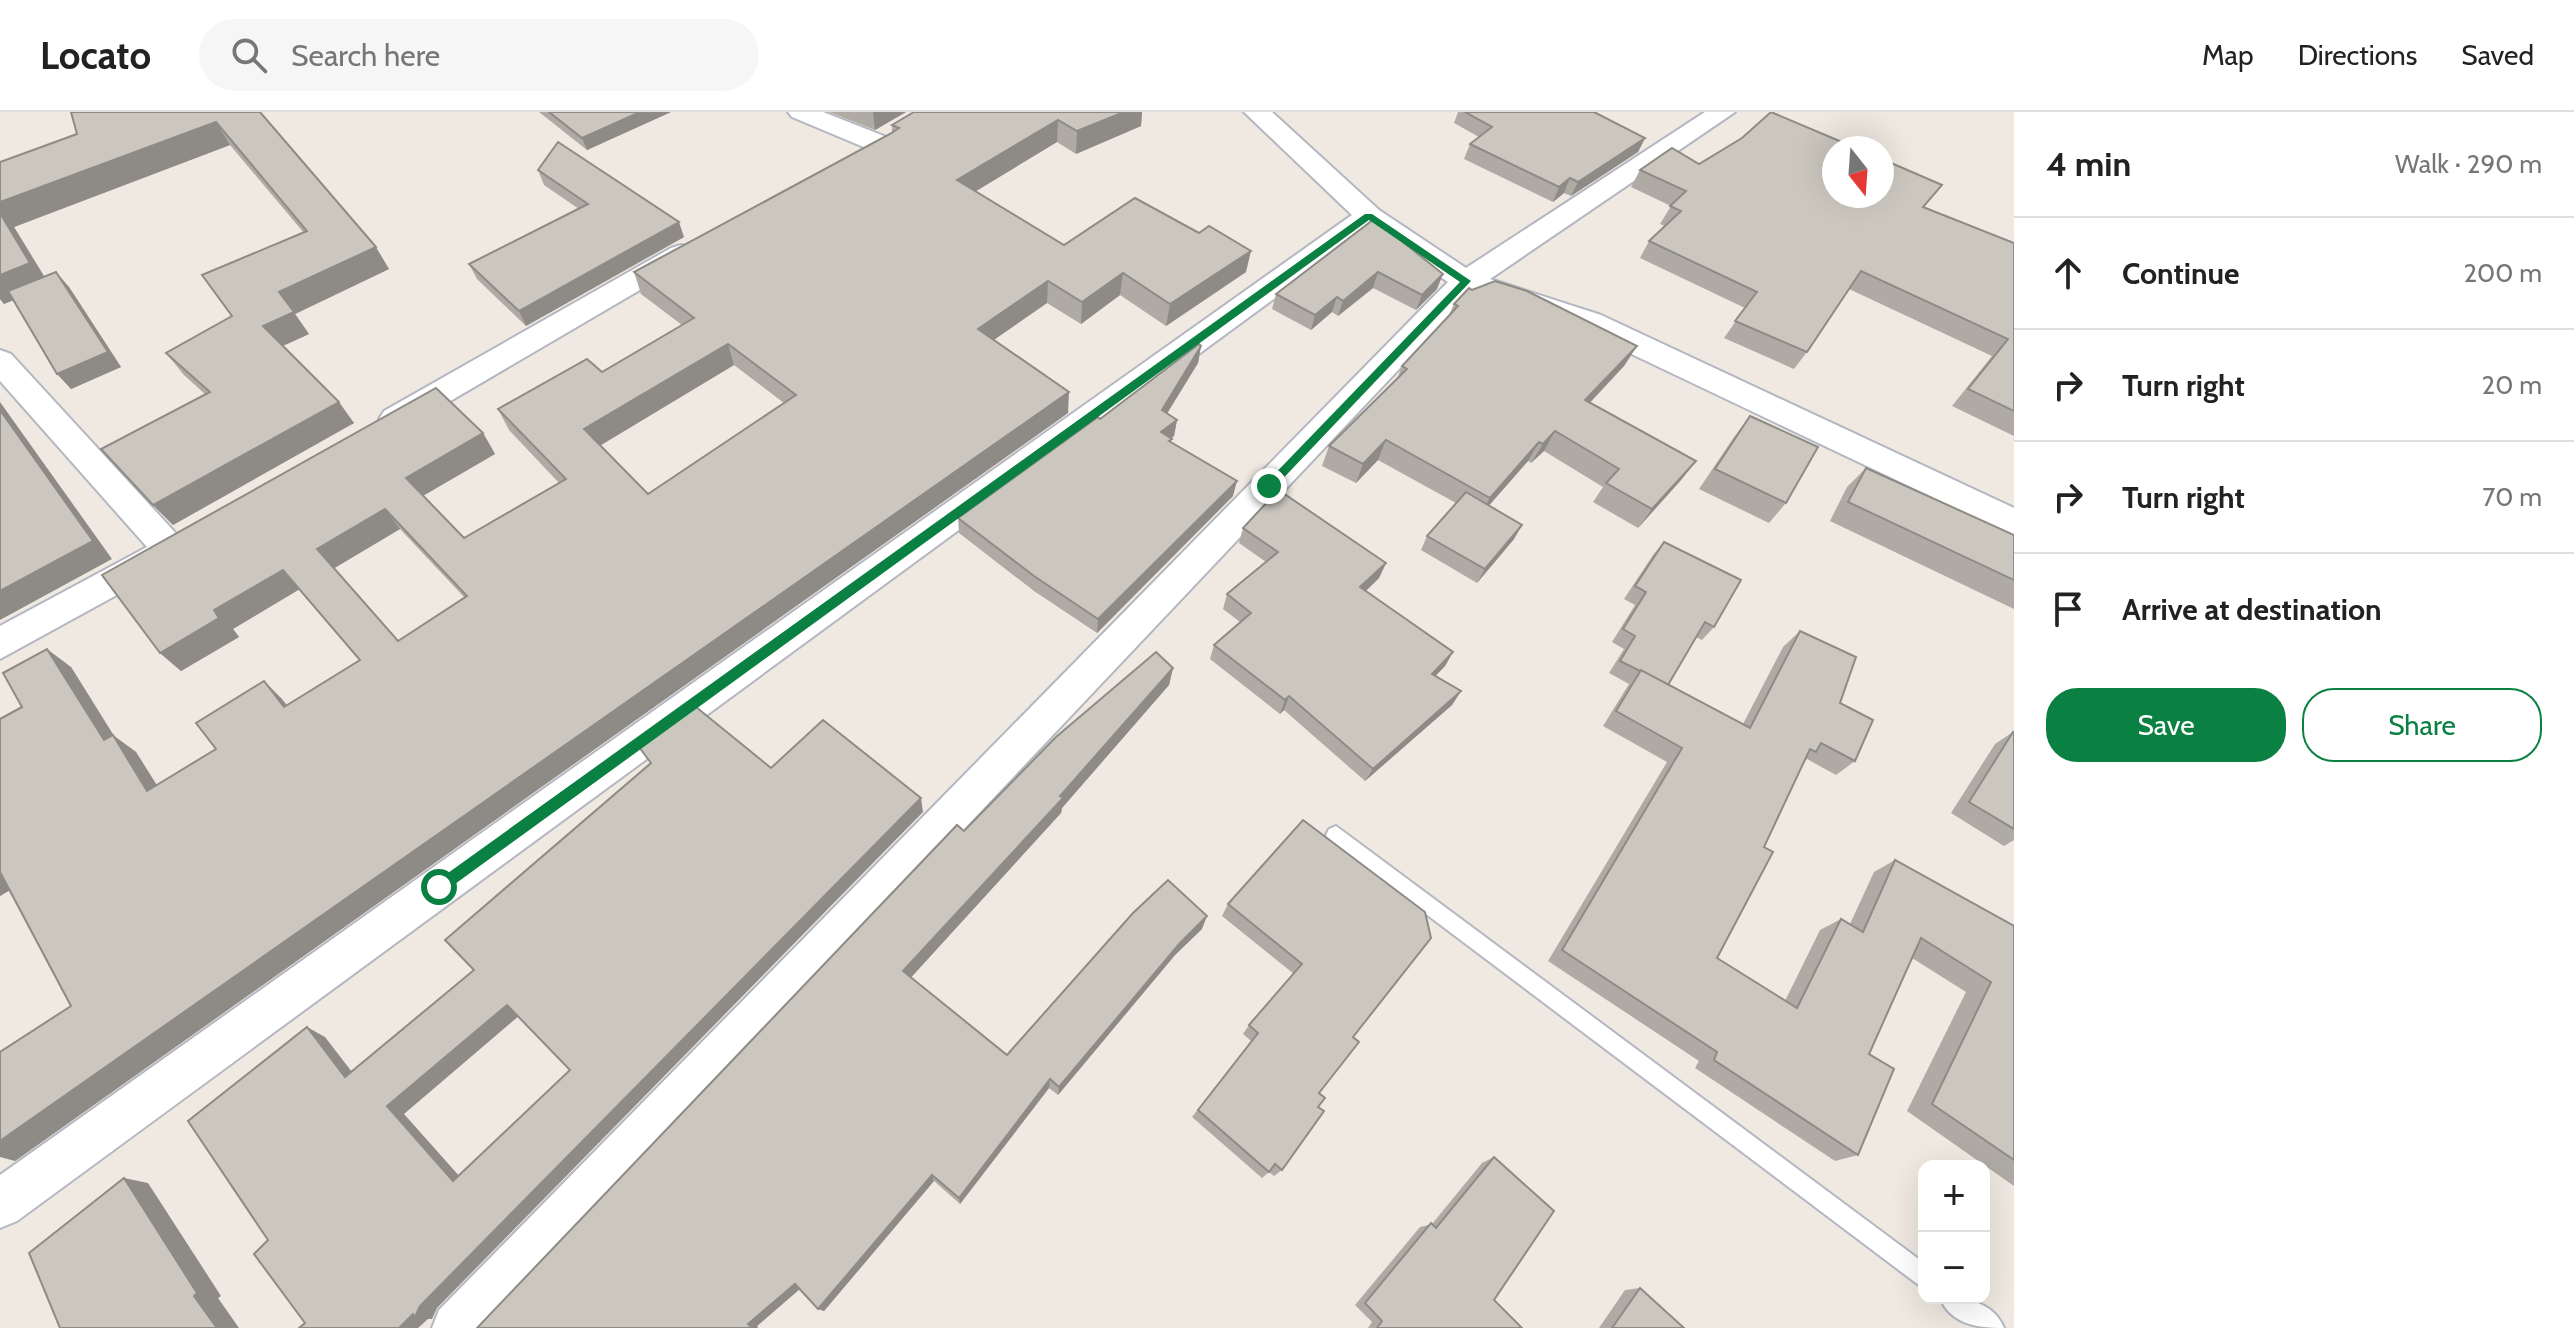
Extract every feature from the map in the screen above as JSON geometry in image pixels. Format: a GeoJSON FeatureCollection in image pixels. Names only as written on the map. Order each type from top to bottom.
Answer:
{"type":"FeatureCollection","features":[{"type":"Feature","properties":{"kind":"street"},"geometry":{"type":"LineString","coordinates":[[801,112],[875,142]]}},
{"type":"Feature","properties":{"kind":"street"},"geometry":{"type":"LineString","coordinates":[[1257,112],[1369,216],[1466,281],[1590,322],[2014,523]]}},
{"type":"Feature","properties":{"kind":"street"},"geometry":{"type":"LineString","coordinates":[[457,1328],[1466,281],[1722,112]]}},
{"type":"Feature","properties":{"kind":"street"},"geometry":{"type":"LineString","coordinates":[[848,157],[903,127]]}},
{"type":"Feature","properties":{"kind":"street"},"geometry":{"type":"LineString","coordinates":[[0,1204],[1369,216]]}},
{"type":"Feature","properties":{"kind":"street"},"geometry":{"type":"LineString","coordinates":[[376,430],[701,243]]}},
{"type":"Feature","properties":{"kind":"street"},"geometry":{"type":"LineString","coordinates":[[0,361],[184,541],[0,644]]}},
{"type":"Feature","properties":{"kind":"lane"},"geometry":{"type":"LineString","coordinates":[[1336,835],[1918,1272]]}},
{"type":"Feature","properties":{"kind":"lane"},"geometry":{"type":"LineString","coordinates":[[1960,1304],[1992,1328]]}},
{"type":"Feature","properties":{"kind":"building"},"geometry":{"type":"Polygon","coordinates":[[[71,112],[260,112],[376,247],[279,292],[294,312],[263,326],[339,402],[153,505],[101,449],[210,392],[166,353],[232,316],[202,275],[307,231],[216,122],[0,202],[0,162],[77,134],[71,112]]]}},
{"type":"Feature","properties":{"kind":"building"},"geometry":{"type":"Polygon","coordinates":[[[549,112],[640,112],[582,138],[549,112]]]}},
{"type":"Feature","properties":{"kind":"building"},"geometry":{"type":"Polygon","coordinates":[[[914,112],[1124,112],[1077,131],[1058,120],[957,180],[1064,245],[1135,198],[1199,233],[1209,226],[1251,251],[1170,304],[1123,273],[1082,302],[1048,281],[978,329],[1069,392],[0,1141],[0,1052],[71,1006],[0,872],[0,719],[22,707],[3,673],[47,649],[104,740],[113,735],[147,791],[216,749],[196,723],[264,681],[284,707],[360,660],[283,570],[214,610],[219,618],[160,653],[102,575],[436,388],[483,433],[406,478],[464,538],[566,479],[498,409],[587,359],[602,372],[694,318],[634,272],[899,128],[892,125],[914,112]],[[728,344],[584,429],[648,494],[796,395],[728,344]],[[385,509],[317,549],[398,641],[467,596],[385,509]]]}},
{"type":"Feature","properties":{"kind":"building"},"geometry":{"type":"Polygon","coordinates":[[[1465,112],[1594,112],[1645,138],[1578,182],[1570,178],[1559,187],[1470,144],[1492,127],[1465,112]]]}},
{"type":"Feature","properties":{"kind":"building"},"geometry":{"type":"Polygon","coordinates":[[[1771,112],[1828,136],[1822,136],[1822,208],[1894,208],[1894,164],[1942,185],[1923,207],[2014,243],[2014,411],[1968,389],[2008,339],[1861,271],[1807,352],[1735,321],[1757,292],[1649,241],[1681,211],[1670,206],[1686,191],[1640,170],[1672,148],[1699,164],[1742,138],[1771,112]]]}},
{"type":"Feature","properties":{"kind":"building"},"geometry":{"type":"Polygon","coordinates":[[[558,142],[679,222],[519,311],[469,264],[588,204],[538,170],[558,142]]]}},
{"type":"Feature","properties":{"kind":"building"},"geometry":{"type":"Polygon","coordinates":[[[0,213],[30,263],[0,275],[0,213]]]}},
{"type":"Feature","properties":{"kind":"building"},"geometry":{"type":"Polygon","coordinates":[[[1374,219],[1443,274],[1422,295],[1378,272],[1343,301],[1337,297],[1315,315],[1276,294],[1374,219]]]}},
{"type":"Feature","properties":{"kind":"building"},"geometry":{"type":"Polygon","coordinates":[[[56,272],[108,352],[57,374],[8,291],[56,272]]]}},
{"type":"Feature","properties":{"kind":"building"},"geometry":{"type":"Polygon","coordinates":[[[1495,281],[1527,291],[1637,346],[1585,400],[1696,461],[1652,509],[1606,483],[1619,469],[1555,431],[1543,444],[1539,442],[1490,498],[1386,440],[1363,464],[1329,446],[1407,369],[1402,366],[1458,306],[1454,304],[1469,288],[1472,290],[1495,281]]]}},
{"type":"Feature","properties":{"kind":"building"},"geometry":{"type":"Polygon","coordinates":[[[1199,344],[1201,346],[1162,410],[1177,420],[1161,432],[1172,439],[1169,441],[1237,481],[1098,619],[1034,576],[958,518],[1098,417],[1100,419],[1199,344]]]}},
{"type":"Feature","properties":{"kind":"building"},"geometry":{"type":"Polygon","coordinates":[[[0,410],[93,541],[0,591],[0,410]]]}},
{"type":"Feature","properties":{"kind":"building"},"geometry":{"type":"Polygon","coordinates":[[[1750,416],[1818,447],[1786,503],[1715,469],[1750,416]]]}},
{"type":"Feature","properties":{"kind":"building"},"geometry":{"type":"Polygon","coordinates":[[[1866,468],[2014,535],[2014,580],[1848,502],[1866,468]]]}},
{"type":"Feature","properties":{"kind":"building"},"geometry":{"type":"Polygon","coordinates":[[[1466,492],[1522,525],[1485,569],[1427,536],[1466,492]]]}},
{"type":"Feature","properties":{"kind":"building"},"geometry":{"type":"Polygon","coordinates":[[[1283,493],[1386,563],[1360,587],[1453,652],[1432,674],[1461,691],[1373,769],[1289,696],[1285,700],[1214,645],[1251,613],[1227,594],[1278,552],[1243,528],[1270,499],[1275,502],[1283,493]]]}},
{"type":"Feature","properties":{"kind":"building"},"geometry":{"type":"Polygon","coordinates":[[[1664,542],[1741,580],[1714,627],[1705,622],[1668,685],[1620,661],[1635,636],[1623,629],[1646,592],[1635,586],[1664,542]]]}},
{"type":"Feature","properties":{"kind":"building"},"geometry":{"type":"Polygon","coordinates":[[[1800,631],[1856,657],[1840,703],[1873,720],[1855,761],[1821,743],[1816,752],[1810,749],[1764,847],[1773,852],[1717,958],[1797,1008],[1841,919],[1863,932],[1895,860],[2014,926],[2014,1160],[1932,1104],[1991,982],[1921,938],[1869,1054],[1894,1069],[1858,1155],[1714,1060],[1717,1052],[1562,950],[1682,748],[1616,711],[1641,670],[1750,728],[1800,631]]]}},
{"type":"Feature","properties":{"kind":"building"},"geometry":{"type":"Polygon","coordinates":[[[1156,652],[1173,668],[1060,796],[1063,798],[903,971],[1007,1055],[1133,913],[1168,880],[1207,916],[1180,943],[1059,1087],[1050,1079],[959,1198],[932,1175],[818,1309],[795,1284],[748,1324],[752,1328],[477,1328],[957,825],[964,831],[1056,737],[1156,652]]]}},
{"type":"Feature","properties":{"kind":"building"},"geometry":{"type":"Polygon","coordinates":[[[696,707],[771,768],[823,720],[921,798],[420,1306],[415,1317],[413,1314],[399,1328],[299,1328],[305,1323],[254,1254],[268,1240],[188,1121],[307,1027],[345,1077],[474,970],[445,940],[651,763],[639,747],[696,707]],[[507,1005],[387,1106],[453,1181],[570,1070],[507,1005]]]}},
{"type":"Feature","properties":{"kind":"building"},"geometry":{"type":"Polygon","coordinates":[[[2014,733],[2014,829],[1969,802],[2014,733]]]}},
{"type":"Feature","properties":{"kind":"building"},"geometry":{"type":"Polygon","coordinates":[[[1303,820],[1425,912],[1431,938],[1353,1037],[1359,1042],[1319,1093],[1325,1098],[1318,1107],[1324,1111],[1282,1170],[1275,1164],[1269,1172],[1198,1110],[1258,1033],[1249,1025],[1302,964],[1228,904],[1303,820]]]}},
{"type":"Feature","properties":{"kind":"building"},"geometry":{"type":"Polygon","coordinates":[[[1494,1157],[1554,1211],[1494,1300],[1522,1328],[1377,1328],[1382,1321],[1365,1303],[1431,1223],[1436,1228],[1494,1157]]]}},
{"type":"Feature","properties":{"kind":"building"},"geometry":{"type":"Polygon","coordinates":[[[124,1178],[197,1293],[194,1296],[217,1328],[60,1328],[29,1253],[124,1178]]]}},
{"type":"Feature","properties":{"kind":"building"},"geometry":{"type":"Polygon","coordinates":[[[1640,1288],[1684,1328],[1612,1328],[1640,1288]]]}},
{"type":"Feature","properties":{"kind":"route"},"geometry":{"type":"LineString","coordinates":[[439,887],[1369,216],[1466,281],[1269,486]]}}]}
